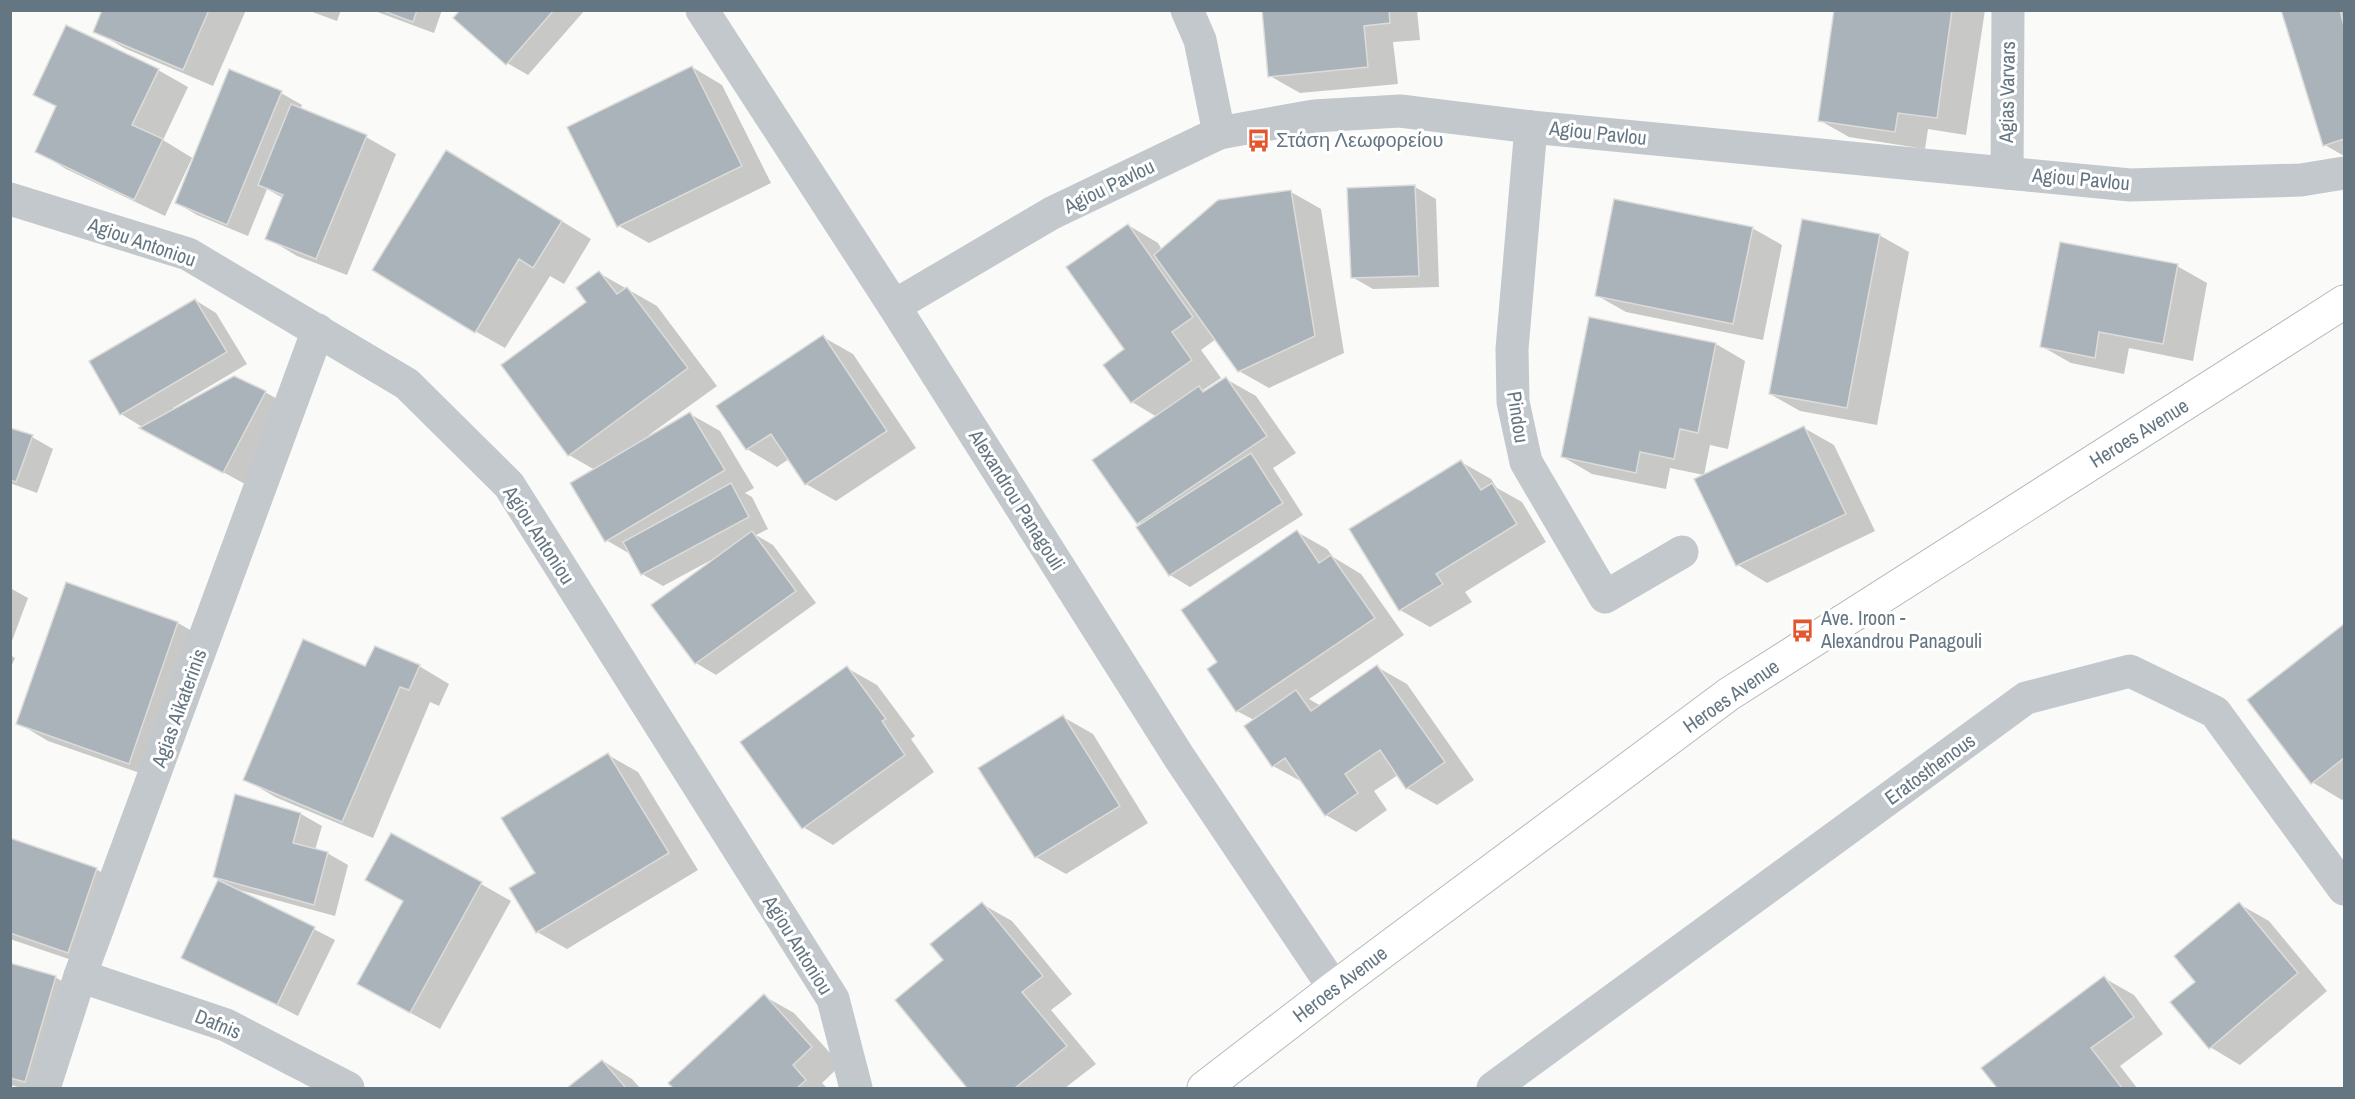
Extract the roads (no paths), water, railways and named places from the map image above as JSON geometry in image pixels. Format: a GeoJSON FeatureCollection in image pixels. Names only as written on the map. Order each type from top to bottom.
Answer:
{"type":"FeatureCollection","features":[{"type":"Feature","properties":{"kind":"main road","name":"Heroes Avenue"},"geometry":{"type":"LineString","coordinates":[[1204,1089],[1334,988],[1729,694],[2344,302]]}},
{"type":"Feature","properties":{"kind":"street","name":"Alexandrou Panagouli"},"geometry":{"type":"LineString","coordinates":[[702,10],[894,306],[1179,757],[1334,988]]}},
{"type":"Feature","properties":{"kind":"street"},"geometry":{"type":"LineString","coordinates":[[1187,10],[1200,40],[1219,133]]}},
{"type":"Feature","properties":{"kind":"street","name":"Agias Varvars"},"geometry":{"type":"LineString","coordinates":[[2007,173],[2008,10]]}},
{"type":"Feature","properties":{"kind":"street","name":"Agiou Pavlou"},"geometry":{"type":"LineString","coordinates":[[894,306],[1052,213],[1219,133],[1314,116],[1400,111],[1531,127],[2130,185],[2301,180],[2344,173]]}},
{"type":"Feature","properties":{"kind":"street","name":"Pindou"},"geometry":{"type":"LineString","coordinates":[[1531,127],[1512,349],[1513,402],[1526,462],[1605,597],[1682,552]]}},
{"type":"Feature","properties":{"kind":"street","name":"Agiou Antoniou"},"geometry":{"type":"LineString","coordinates":[[10,199],[188,254],[407,384],[509,485],[833,999],[856,1089]]}},
{"type":"Feature","properties":{"kind":"street","name":"Agias Aikaterinis"},"geometry":{"type":"LineString","coordinates":[[44,1089],[80,976],[318,330]]}},
{"type":"Feature","properties":{"kind":"street","name":"Eratosthenous"},"geometry":{"type":"LineString","coordinates":[[1494,1089],[2026,698],[2130,671],[2215,712],[2344,889]]}},
{"type":"Feature","properties":{"kind":"street","name":"Dafnis"},"geometry":{"type":"LineString","coordinates":[[80,976],[226,1025],[348,1089]]}},
{"type":"Feature","properties":{"kind":"place","name":"Στάση Λεωφορείου"},"geometry":{"type":"Point","coordinates":[1258,140]}},
{"type":"Feature","properties":{"kind":"place","name":"Ave. Iroon - Alexandrou Panagouli"},"geometry":{"type":"Point","coordinates":[1803,630]}}]}
